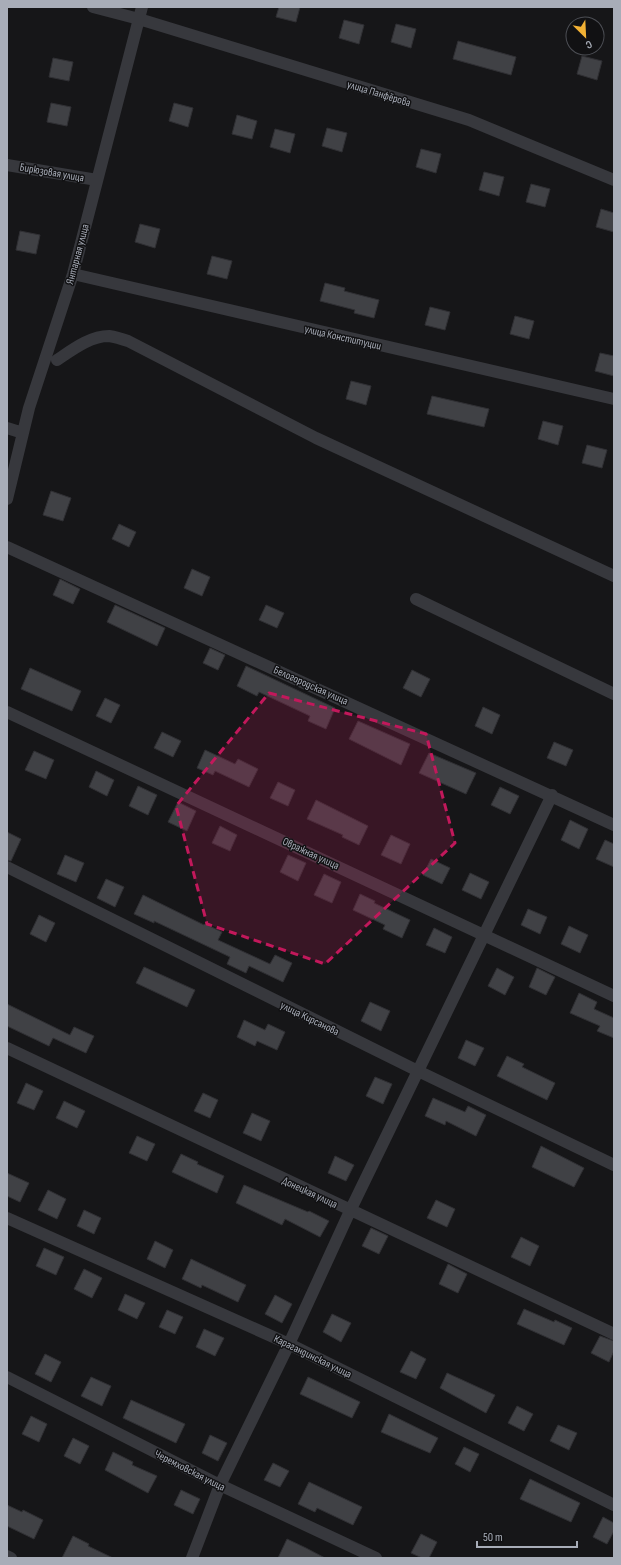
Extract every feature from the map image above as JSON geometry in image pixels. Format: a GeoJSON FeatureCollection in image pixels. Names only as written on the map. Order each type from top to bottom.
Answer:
{"type":"FeatureCollection","features":[{"type":"Feature","properties":{"kind":"street","name":"улица Панфёрова"},"geometry":{"type":"LineString","coordinates":[[93,7],[140,13],[469,120],[614,180]]}},
{"type":"Feature","properties":{"kind":"street","name":"Янтарная улица"},"geometry":{"type":"LineString","coordinates":[[7,499],[28,408],[73,274],[140,13]]}},
{"type":"Feature","properties":{"kind":"street","name":"Бирюзовая улица"},"geometry":{"type":"LineString","coordinates":[[7,165],[96,180]]}},
{"type":"Feature","properties":{"kind":"street","name":"улица Конституции"},"geometry":{"type":"LineString","coordinates":[[73,274],[614,399]]}},
{"type":"Feature","properties":{"kind":"street"},"geometry":{"type":"LineString","coordinates":[[58,360],[75,347],[93,339],[109,336],[128,341],[316,438],[614,576]]}},
{"type":"Feature","properties":{"kind":"street"},"geometry":{"type":"LineString","coordinates":[[7,428],[22,433]]}},
{"type":"Feature","properties":{"kind":"street","name":"Белогородская улица"},"geometry":{"type":"LineString","coordinates":[[7,547],[552,795],[614,825]]}},
{"type":"Feature","properties":{"kind":"street"},"geometry":{"type":"LineString","coordinates":[[416,599],[614,694]]}},
{"type":"Feature","properties":{"kind":"street","name":"Овражная улица"},"geometry":{"type":"LineString","coordinates":[[7,712],[485,934],[614,996]]}},
{"type":"Feature","properties":{"kind":"street"},"geometry":{"type":"LineString","coordinates":[[192,1558],[220,1485],[289,1344],[350,1211],[552,795]]}},
{"type":"Feature","properties":{"kind":"street","name":"улица Кирсанова"},"geometry":{"type":"LineString","coordinates":[[7,867],[418,1071],[614,1165]]}},
{"type":"Feature","properties":{"kind":"street","name":"Донецкая улица"},"geometry":{"type":"LineString","coordinates":[[7,1048],[350,1211],[614,1334]]}},
{"type":"Feature","properties":{"kind":"street","name":"Карагандинская улица"},"geometry":{"type":"LineString","coordinates":[[7,1218],[289,1344],[614,1505]]}},
{"type":"Feature","properties":{"kind":"street","name":"Черемховская улица"},"geometry":{"type":"LineString","coordinates":[[7,1377],[220,1485],[376,1558]]}},
{"type":"Feature","properties":{"kind":"street"},"geometry":{"type":"LineString","coordinates":[[7,1556],[11,1558]]}},
{"type":"Feature","properties":{"kind":"highlighted area"},"geometry":{"type":"Polygon","coordinates":[[[269,693],[426,734],[455,843],[325,964],[207,924],[176,806],[269,693]]]}},
{"type":"Feature","properties":{"kind":"building"},"geometry":{"type":"Polygon","coordinates":[[[279,7],[300,7],[296,22],[276,17],[279,7]]]}},
{"type":"Feature","properties":{"kind":"building"},"geometry":{"type":"Polygon","coordinates":[[[344,20],[364,25],[359,44],[339,38],[344,20]]]}},
{"type":"Feature","properties":{"kind":"building"},"geometry":{"type":"Polygon","coordinates":[[[396,24],[416,29],[411,48],[391,42],[396,24]]]}},
{"type":"Feature","properties":{"kind":"building"},"geometry":{"type":"Polygon","coordinates":[[[458,41],[516,57],[511,75],[453,59],[458,41]]]}},
{"type":"Feature","properties":{"kind":"building"},"geometry":{"type":"Polygon","coordinates":[[[582,56],[602,61],[597,80],[577,74],[582,56]]]}},
{"type":"Feature","properties":{"kind":"building"},"geometry":{"type":"Polygon","coordinates":[[[53,58],[73,62],[69,81],[49,77],[53,58]]]}},
{"type":"Feature","properties":{"kind":"building"},"geometry":{"type":"Polygon","coordinates":[[[51,103],[71,107],[67,126],[47,122],[51,103]]]}},
{"type":"Feature","properties":{"kind":"building"},"geometry":{"type":"Polygon","coordinates":[[[174,103],[193,108],[188,127],[169,121],[174,103]]]}},
{"type":"Feature","properties":{"kind":"building"},"geometry":{"type":"Polygon","coordinates":[[[237,115],[257,121],[252,139],[232,134],[237,115]]]}},
{"type":"Feature","properties":{"kind":"building"},"geometry":{"type":"Polygon","coordinates":[[[327,128],[347,133],[342,152],[322,146],[327,128]]]}},
{"type":"Feature","properties":{"kind":"building"},"geometry":{"type":"Polygon","coordinates":[[[275,129],[295,134],[290,153],[270,147],[275,129]]]}},
{"type":"Feature","properties":{"kind":"building"},"geometry":{"type":"Polygon","coordinates":[[[421,149],[441,154],[436,173],[416,167],[421,149]]]}},
{"type":"Feature","properties":{"kind":"building"},"geometry":{"type":"Polygon","coordinates":[[[484,172],[504,177],[499,196],[479,190],[484,172]]]}},
{"type":"Feature","properties":{"kind":"building"},"geometry":{"type":"Polygon","coordinates":[[[531,184],[550,189],[545,207],[526,202],[531,184]]]}},
{"type":"Feature","properties":{"kind":"building"},"geometry":{"type":"Polygon","coordinates":[[[601,209],[614,213],[614,232],[596,227],[601,209]]]}},
{"type":"Feature","properties":{"kind":"building"},"geometry":{"type":"Polygon","coordinates":[[[140,224],[160,229],[155,248],[135,242],[140,224]]]}},
{"type":"Feature","properties":{"kind":"building"},"geometry":{"type":"Polygon","coordinates":[[[20,231],[40,235],[36,254],[16,250],[20,231]]]}},
{"type":"Feature","properties":{"kind":"building"},"geometry":{"type":"Polygon","coordinates":[[[212,256],[232,261],[227,279],[207,274],[212,256]]]}},
{"type":"Feature","properties":{"kind":"building"},"geometry":{"type":"Polygon","coordinates":[[[325,283],[345,288],[344,291],[379,300],[374,318],[354,313],[355,310],[320,301],[325,283]]]}},
{"type":"Feature","properties":{"kind":"building"},"geometry":{"type":"Polygon","coordinates":[[[430,307],[450,312],[445,330],[425,325],[430,307]]]}},
{"type":"Feature","properties":{"kind":"building"},"geometry":{"type":"Polygon","coordinates":[[[515,316],[534,321],[529,339],[510,334],[515,316]]]}},
{"type":"Feature","properties":{"kind":"building"},"geometry":{"type":"Polygon","coordinates":[[[600,353],[614,356],[614,376],[595,371],[600,353]]]}},
{"type":"Feature","properties":{"kind":"building"},"geometry":{"type":"Polygon","coordinates":[[[351,381],[371,386],[366,405],[346,399],[351,381]]]}},
{"type":"Feature","properties":{"kind":"building"},"geometry":{"type":"Polygon","coordinates":[[[432,396],[489,409],[484,427],[427,414],[432,396]]]}},
{"type":"Feature","properties":{"kind":"building"},"geometry":{"type":"Polygon","coordinates":[[[543,421],[563,426],[558,445],[538,439],[543,421]]]}},
{"type":"Feature","properties":{"kind":"building"},"geometry":{"type":"Polygon","coordinates":[[[587,445],[607,450],[602,468],[582,463],[587,445]]]}},
{"type":"Feature","properties":{"kind":"building"},"geometry":{"type":"Polygon","coordinates":[[[51,491],[71,498],[63,521],[43,515],[51,491]]]}},
{"type":"Feature","properties":{"kind":"building"},"geometry":{"type":"Polygon","coordinates":[[[119,524],[136,532],[129,547],[112,539],[119,524]]]}},
{"type":"Feature","properties":{"kind":"building"},"geometry":{"type":"Polygon","coordinates":[[[192,569],[210,577],[202,596],[184,588],[192,569]]]}},
{"type":"Feature","properties":{"kind":"building"},"geometry":{"type":"Polygon","coordinates":[[[60,579],[80,589],[73,604],[53,595],[60,579]]]}},
{"type":"Feature","properties":{"kind":"building"},"geometry":{"type":"Polygon","coordinates":[[[115,605],[165,628],[157,646],[107,622],[115,605]]]}},
{"type":"Feature","properties":{"kind":"building"},"geometry":{"type":"Polygon","coordinates":[[[266,605],[284,613],[277,628],[259,620],[266,605]]]}},
{"type":"Feature","properties":{"kind":"building"},"geometry":{"type":"Polygon","coordinates":[[[210,648],[225,655],[218,670],[203,663],[210,648]]]}},
{"type":"Feature","properties":{"kind":"building"},"geometry":{"type":"Polygon","coordinates":[[[246,666],[335,708],[326,729],[308,721],[310,716],[259,692],[257,696],[237,686],[246,666]]]}},
{"type":"Feature","properties":{"kind":"building"},"geometry":{"type":"Polygon","coordinates":[[[30,668],[81,691],[72,711],[21,689],[30,668]]]}},
{"type":"Feature","properties":{"kind":"building"},"geometry":{"type":"Polygon","coordinates":[[[412,670],[430,679],[421,697],[403,688],[412,670]]]}},
{"type":"Feature","properties":{"kind":"building"},"geometry":{"type":"Polygon","coordinates":[[[105,698],[120,705],[111,723],[96,716],[105,698]]]}},
{"type":"Feature","properties":{"kind":"building"},"geometry":{"type":"Polygon","coordinates":[[[483,707],[500,715],[492,734],[475,726],[483,707]]]}},
{"type":"Feature","properties":{"kind":"building"},"geometry":{"type":"Polygon","coordinates":[[[358,721],[410,744],[401,765],[349,739],[358,721]]]}},
{"type":"Feature","properties":{"kind":"building"},"geometry":{"type":"Polygon","coordinates":[[[162,732],[181,741],[173,757],[154,748],[162,732]]]}},
{"type":"Feature","properties":{"kind":"building"},"geometry":{"type":"Polygon","coordinates":[[[554,742],[573,750],[566,766],[547,758],[554,742]]]}},
{"type":"Feature","properties":{"kind":"building"},"geometry":{"type":"Polygon","coordinates":[[[205,750],[235,764],[238,759],[258,769],[249,787],[215,771],[213,775],[197,768],[205,750]]]}},
{"type":"Feature","properties":{"kind":"building"},"geometry":{"type":"Polygon","coordinates":[[[34,751],[54,760],[46,779],[25,770],[34,751]]]}},
{"type":"Feature","properties":{"kind":"building"},"geometry":{"type":"Polygon","coordinates":[[[429,753],[476,773],[466,794],[419,773],[429,753]]]}},
{"type":"Feature","properties":{"kind":"building"},"geometry":{"type":"Polygon","coordinates":[[[96,771],[114,780],[107,796],[89,787],[96,771]]]}},
{"type":"Feature","properties":{"kind":"building"},"geometry":{"type":"Polygon","coordinates":[[[278,782],[295,790],[288,806],[270,798],[278,782]]]}},
{"type":"Feature","properties":{"kind":"building"},"geometry":{"type":"Polygon","coordinates":[[[138,786],[157,795],[148,815],[129,806],[138,786]]]}},
{"type":"Feature","properties":{"kind":"building"},"geometry":{"type":"Polygon","coordinates":[[[500,787],[519,796],[510,814],[491,805],[500,787]]]}},
{"type":"Feature","properties":{"kind":"building"},"geometry":{"type":"Polygon","coordinates":[[[316,800],[368,826],[359,845],[342,837],[343,835],[307,819],[316,800]]]}},
{"type":"Feature","properties":{"kind":"building"},"geometry":{"type":"Polygon","coordinates":[[[178,802],[196,811],[187,831],[168,822],[178,802]]]}},
{"type":"Feature","properties":{"kind":"building"},"geometry":{"type":"Polygon","coordinates":[[[570,820],[588,829],[579,849],[561,840],[570,820]]]}},
{"type":"Feature","properties":{"kind":"building"},"geometry":{"type":"Polygon","coordinates":[[[220,826],[237,835],[230,851],[212,843],[220,826]]]}},
{"type":"Feature","properties":{"kind":"building"},"geometry":{"type":"Polygon","coordinates":[[[7,832],[21,839],[11,861],[7,860],[7,832]]]}},
{"type":"Feature","properties":{"kind":"building"},"geometry":{"type":"Polygon","coordinates":[[[391,835],[410,844],[401,864],[381,855],[391,835]]]}},
{"type":"Feature","properties":{"kind":"building"},"geometry":{"type":"Polygon","coordinates":[[[605,840],[614,844],[614,867],[596,859],[605,840]]]}},
{"type":"Feature","properties":{"kind":"building"},"geometry":{"type":"Polygon","coordinates":[[[65,855],[84,863],[76,882],[57,874],[65,855]]]}},
{"type":"Feature","properties":{"kind":"building"},"geometry":{"type":"Polygon","coordinates":[[[288,855],[306,863],[298,881],[280,872],[288,855]]]}},
{"type":"Feature","properties":{"kind":"building"},"geometry":{"type":"Polygon","coordinates":[[[431,859],[450,868],[442,884],[423,875],[431,859]]]}},
{"type":"Feature","properties":{"kind":"building"},"geometry":{"type":"Polygon","coordinates":[[[470,873],[489,882],[481,899],[462,890],[470,873]]]}},
{"type":"Feature","properties":{"kind":"building"},"geometry":{"type":"Polygon","coordinates":[[[324,874],[341,882],[332,903],[314,895],[324,874]]]}},
{"type":"Feature","properties":{"kind":"building"},"geometry":{"type":"Polygon","coordinates":[[[106,879],[124,887],[115,907],[97,898],[106,879]]]}},
{"type":"Feature","properties":{"kind":"building"},"geometry":{"type":"Polygon","coordinates":[[[360,894],[375,901],[374,903],[410,920],[402,938],[383,929],[385,925],[353,910],[360,894]]]}},
{"type":"Feature","properties":{"kind":"building"},"geometry":{"type":"Polygon","coordinates":[[[143,895],[204,925],[205,924],[222,932],[218,940],[270,964],[275,955],[292,963],[283,982],[249,966],[246,973],[227,964],[230,957],[154,921],[154,923],[134,914],[143,895]]]}},
{"type":"Feature","properties":{"kind":"building"},"geometry":{"type":"Polygon","coordinates":[[[528,909],[547,917],[540,934],[521,925],[528,909]]]}},
{"type":"Feature","properties":{"kind":"building"},"geometry":{"type":"Polygon","coordinates":[[[39,915],[55,923],[46,942],[30,934],[39,915]]]}},
{"type":"Feature","properties":{"kind":"building"},"geometry":{"type":"Polygon","coordinates":[[[569,926],[588,935],[580,953],[561,944],[569,926]]]}},
{"type":"Feature","properties":{"kind":"building"},"geometry":{"type":"Polygon","coordinates":[[[434,928],[452,937],[445,953],[426,945],[434,928]]]}},
{"type":"Feature","properties":{"kind":"building"},"geometry":{"type":"Polygon","coordinates":[[[144,967],[195,990],[187,1007],[136,983],[144,967]]]}},
{"type":"Feature","properties":{"kind":"building"},"geometry":{"type":"Polygon","coordinates":[[[497,968],[514,977],[505,995],[488,986],[497,968]]]}},
{"type":"Feature","properties":{"kind":"building"},"geometry":{"type":"Polygon","coordinates":[[[537,968],[555,977],[546,995],[529,987],[537,968]]]}},
{"type":"Feature","properties":{"kind":"building"},"geometry":{"type":"Polygon","coordinates":[[[579,993],[597,1002],[594,1009],[614,1018],[614,1038],[597,1031],[600,1026],[570,1013],[579,993]]]}},
{"type":"Feature","properties":{"kind":"building"},"geometry":{"type":"Polygon","coordinates":[[[370,1002],[390,1011],[381,1031],[361,1021],[370,1002]]]}},
{"type":"Feature","properties":{"kind":"building"},"geometry":{"type":"Polygon","coordinates":[[[7,1004],[70,1035],[74,1027],[94,1036],[86,1053],[53,1038],[49,1046],[7,1026],[7,1004]]]}},
{"type":"Feature","properties":{"kind":"building"},"geometry":{"type":"Polygon","coordinates":[[[244,1020],[265,1030],[268,1024],[285,1032],[277,1050],[257,1041],[255,1046],[237,1037],[244,1020]]]}},
{"type":"Feature","properties":{"kind":"building"},"geometry":{"type":"Polygon","coordinates":[[[466,1040],[484,1048],[475,1066],[458,1058],[466,1040]]]}},
{"type":"Feature","properties":{"kind":"building"},"geometry":{"type":"Polygon","coordinates":[[[507,1056],[524,1064],[522,1067],[555,1083],[547,1100],[497,1076],[507,1056]]]}},
{"type":"Feature","properties":{"kind":"building"},"geometry":{"type":"Polygon","coordinates":[[[375,1077],[392,1084],[383,1104],[366,1096],[375,1077]]]}},
{"type":"Feature","properties":{"kind":"building"},"geometry":{"type":"Polygon","coordinates":[[[26,1083],[43,1091],[34,1110],[17,1103],[26,1083]]]}},
{"type":"Feature","properties":{"kind":"building"},"geometry":{"type":"Polygon","coordinates":[[[203,1093],[218,1100],[210,1118],[194,1111],[203,1093]]]}},
{"type":"Feature","properties":{"kind":"building"},"geometry":{"type":"Polygon","coordinates":[[[433,1098],[465,1112],[468,1106],[486,1115],[476,1136],[446,1121],[445,1125],[425,1116],[433,1098]]]}},
{"type":"Feature","properties":{"kind":"building"},"geometry":{"type":"Polygon","coordinates":[[[64,1101],[85,1111],[77,1128],[56,1118],[64,1101]]]}},
{"type":"Feature","properties":{"kind":"building"},"geometry":{"type":"Polygon","coordinates":[[[252,1113],[270,1121],[261,1141],[243,1133],[252,1113]]]}},
{"type":"Feature","properties":{"kind":"building"},"geometry":{"type":"Polygon","coordinates":[[[137,1136],[155,1144],[147,1161],[129,1153],[137,1136]]]}},
{"type":"Feature","properties":{"kind":"building"},"geometry":{"type":"Polygon","coordinates":[[[541,1146],[584,1168],[574,1187],[532,1167],[541,1146]]]}},
{"type":"Feature","properties":{"kind":"building"},"geometry":{"type":"Polygon","coordinates":[[[181,1154],[198,1162],[197,1164],[224,1176],[217,1193],[172,1172],[181,1154]]]}},
{"type":"Feature","properties":{"kind":"building"},"geometry":{"type":"Polygon","coordinates":[[[335,1156],[354,1165],[346,1181],[328,1173],[335,1156]]]}},
{"type":"Feature","properties":{"kind":"building"},"geometry":{"type":"Polygon","coordinates":[[[7,1173],[29,1183],[20,1202],[7,1196],[7,1173]]]}},
{"type":"Feature","properties":{"kind":"building"},"geometry":{"type":"Polygon","coordinates":[[[244,1185],[308,1212],[309,1211],[329,1221],[320,1237],[285,1219],[282,1225],[236,1203],[244,1185]]]}},
{"type":"Feature","properties":{"kind":"building"},"geometry":{"type":"Polygon","coordinates":[[[48,1190],[66,1199],[57,1219],[38,1210],[48,1190]]]}},
{"type":"Feature","properties":{"kind":"building"},"geometry":{"type":"Polygon","coordinates":[[[436,1200],[455,1209],[447,1227],[427,1218],[436,1200]]]}},
{"type":"Feature","properties":{"kind":"building"},"geometry":{"type":"Polygon","coordinates":[[[84,1210],[101,1218],[94,1234],[77,1226],[84,1210]]]}},
{"type":"Feature","properties":{"kind":"building"},"geometry":{"type":"Polygon","coordinates":[[[371,1228],[388,1236],[379,1254],[362,1246],[371,1228]]]}},
{"type":"Feature","properties":{"kind":"building"},"geometry":{"type":"Polygon","coordinates":[[[521,1237],[539,1246],[530,1266],[511,1257],[521,1237]]]}},
{"type":"Feature","properties":{"kind":"building"},"geometry":{"type":"Polygon","coordinates":[[[155,1241],[173,1250],[165,1268],[147,1259],[155,1241]]]}},
{"type":"Feature","properties":{"kind":"building"},"geometry":{"type":"Polygon","coordinates":[[[44,1248],[64,1257],[56,1275],[36,1266],[44,1248]]]}},
{"type":"Feature","properties":{"kind":"building"},"geometry":{"type":"Polygon","coordinates":[[[191,1259],[246,1285],[238,1302],[202,1285],[201,1288],[182,1279],[191,1259]]]}},
{"type":"Feature","properties":{"kind":"building"},"geometry":{"type":"Polygon","coordinates":[[[448,1264],[467,1274],[458,1293],[439,1284],[448,1264]]]}},
{"type":"Feature","properties":{"kind":"building"},"geometry":{"type":"Polygon","coordinates":[[[84,1269],[102,1278],[92,1298],[74,1289],[84,1269]]]}},
{"type":"Feature","properties":{"kind":"building"},"geometry":{"type":"Polygon","coordinates":[[[125,1294],[145,1303],[137,1319],[118,1310],[125,1294]]]}},
{"type":"Feature","properties":{"kind":"building"},"geometry":{"type":"Polygon","coordinates":[[[275,1295],[292,1304],[282,1323],[265,1314],[275,1295]]]}},
{"type":"Feature","properties":{"kind":"building"},"geometry":{"type":"Polygon","coordinates":[[[524,1309],[572,1328],[564,1345],[517,1324],[524,1309]]]}},
{"type":"Feature","properties":{"kind":"building"},"geometry":{"type":"Polygon","coordinates":[[[167,1310],[183,1317],[175,1334],[159,1327],[167,1310]]]}},
{"type":"Feature","properties":{"kind":"building"},"geometry":{"type":"Polygon","coordinates":[[[332,1314],[351,1323],[341,1342],[323,1332],[332,1314]]]}},
{"type":"Feature","properties":{"kind":"building"},"geometry":{"type":"Polygon","coordinates":[[[204,1329],[224,1338],[215,1356],[196,1347],[204,1329]]]}},
{"type":"Feature","properties":{"kind":"building"},"geometry":{"type":"Polygon","coordinates":[[[600,1336],[614,1341],[614,1351],[609,1362],[591,1353],[600,1336]]]}},
{"type":"Feature","properties":{"kind":"building"},"geometry":{"type":"Polygon","coordinates":[[[411,1351],[426,1359],[416,1379],[400,1372],[411,1351]]]}},
{"type":"Feature","properties":{"kind":"building"},"geometry":{"type":"Polygon","coordinates":[[[45,1354],[61,1362],[51,1382],[35,1374],[45,1354]]]}},
{"type":"Feature","properties":{"kind":"building"},"geometry":{"type":"Polygon","coordinates":[[[447,1373],[495,1395],[486,1413],[440,1388],[447,1373]]]}},
{"type":"Feature","properties":{"kind":"building"},"geometry":{"type":"Polygon","coordinates":[[[91,1377],[111,1386],[102,1406],[81,1396],[91,1377]]]}},
{"type":"Feature","properties":{"kind":"building"},"geometry":{"type":"Polygon","coordinates":[[[308,1377],[360,1402],[352,1418],[300,1394],[308,1377]]]}},
{"type":"Feature","properties":{"kind":"building"},"geometry":{"type":"Polygon","coordinates":[[[131,1400],[185,1424],[176,1443],[123,1418],[131,1400]]]}},
{"type":"Feature","properties":{"kind":"building"},"geometry":{"type":"Polygon","coordinates":[[[517,1406],[533,1414],[524,1431],[508,1423],[517,1406]]]}},
{"type":"Feature","properties":{"kind":"building"},"geometry":{"type":"Polygon","coordinates":[[[389,1414],[438,1438],[430,1453],[381,1432],[389,1414]]]}},
{"type":"Feature","properties":{"kind":"building"},"geometry":{"type":"Polygon","coordinates":[[[31,1416],[47,1424],[39,1442],[22,1434],[31,1416]]]}},
{"type":"Feature","properties":{"kind":"building"},"geometry":{"type":"Polygon","coordinates":[[[558,1425],[577,1433],[569,1450],[550,1441],[558,1425]]]}},
{"type":"Feature","properties":{"kind":"building"},"geometry":{"type":"Polygon","coordinates":[[[210,1435],[227,1443],[218,1461],[202,1453],[210,1435]]]}},
{"type":"Feature","properties":{"kind":"building"},"geometry":{"type":"Polygon","coordinates":[[[73,1438],[89,1446],[80,1464],[64,1456],[73,1438]]]}},
{"type":"Feature","properties":{"kind":"building"},"geometry":{"type":"Polygon","coordinates":[[[464,1447],[479,1454],[470,1472],[455,1464],[464,1447]]]}},
{"type":"Feature","properties":{"kind":"building"},"geometry":{"type":"Polygon","coordinates":[[[113,1452],[133,1462],[132,1465],[157,1476],[148,1493],[105,1470],[113,1452]]]}},
{"type":"Feature","properties":{"kind":"building"},"geometry":{"type":"Polygon","coordinates":[[[273,1463],[289,1471],[280,1487],[264,1480],[273,1463]]]}},
{"type":"Feature","properties":{"kind":"building"},"geometry":{"type":"Polygon","coordinates":[[[530,1479],[580,1503],[571,1522],[520,1499],[530,1479]]]}},
{"type":"Feature","properties":{"kind":"building"},"geometry":{"type":"Polygon","coordinates":[[[309,1482],[362,1507],[353,1525],[317,1508],[315,1512],[298,1504],[309,1482]]]}},
{"type":"Feature","properties":{"kind":"building"},"geometry":{"type":"Polygon","coordinates":[[[181,1490],[200,1499],[193,1514],[174,1505],[181,1490]]]}},
{"type":"Feature","properties":{"kind":"building"},"geometry":{"type":"Polygon","coordinates":[[[7,1505],[22,1512],[23,1510],[43,1520],[34,1539],[7,1526],[7,1505]]]}},
{"type":"Feature","properties":{"kind":"building"},"geometry":{"type":"Polygon","coordinates":[[[603,1517],[614,1523],[614,1531],[607,1544],[593,1537],[603,1517]]]}},
{"type":"Feature","properties":{"kind":"building"},"geometry":{"type":"Polygon","coordinates":[[[421,1534],[437,1542],[429,1558],[422,1558],[411,1553],[421,1534]]]}},
{"type":"Feature","properties":{"kind":"building"},"geometry":{"type":"Polygon","coordinates":[[[73,1536],[89,1544],[88,1546],[113,1558],[62,1558],[73,1536]]]}},
{"type":"Feature","properties":{"kind":"building"},"geometry":{"type":"Polygon","coordinates":[[[287,1539],[306,1548],[325,1558],[278,1558],[287,1539]]]}}]}
